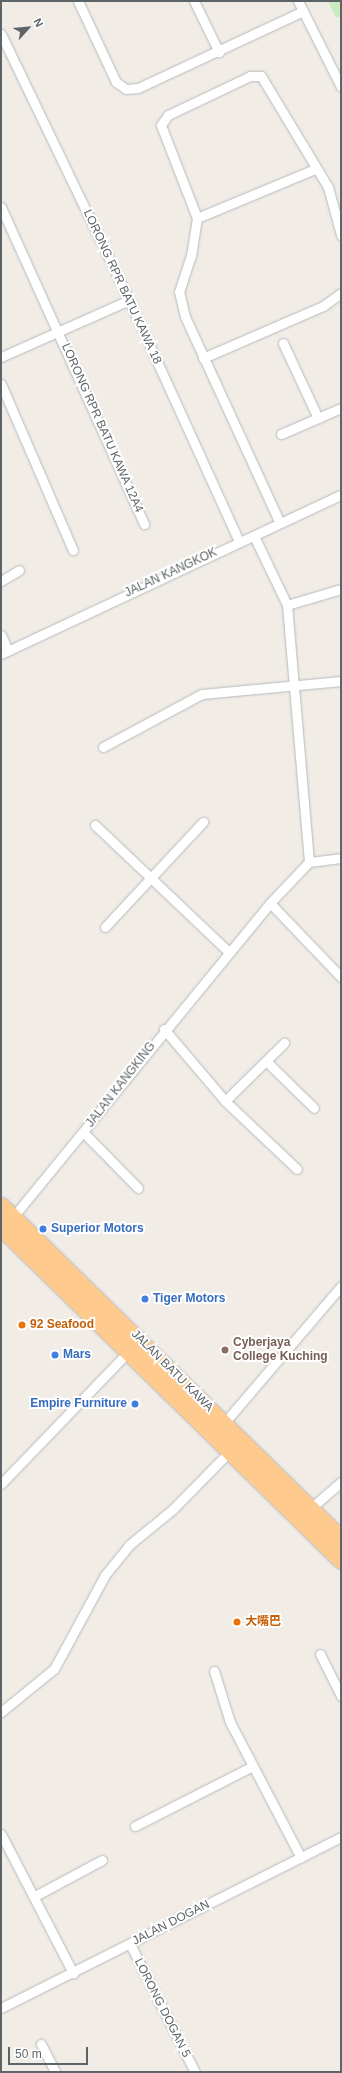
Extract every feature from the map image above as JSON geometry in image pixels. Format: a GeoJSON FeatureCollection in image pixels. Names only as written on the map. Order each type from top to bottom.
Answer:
{"type":"FeatureCollection","features":[{"type":"Feature","properties":{"kind":"highway","name":"JALAN BATU KAWA"},"geometry":{"type":"LineString","coordinates":[[5,1217],[128,1352],[341,1560]]}},
{"type":"Feature","properties":{"kind":"highway","name":"JALAN BATU KAWA"},"geometry":{"type":"LineString","coordinates":[[5,1217],[225,1422],[341,1539]]}},
{"type":"Feature","properties":{"kind":"street"},"geometry":{"type":"LineString","coordinates":[[78,1],[116,82],[126,89],[138,88],[219,52],[303,11]]}},
{"type":"Feature","properties":{"kind":"street"},"geometry":{"type":"LineString","coordinates":[[194,1],[219,52]]}},
{"type":"Feature","properties":{"kind":"street"},"geometry":{"type":"LineString","coordinates":[[298,1],[341,87]]}},
{"type":"Feature","properties":{"kind":"street","name":"LORONG RPR BATU KAWA 18"},"geometry":{"type":"LineString","coordinates":[[1,34],[130,300],[239,541]]}},
{"type":"Feature","properties":{"kind":"street"},"geometry":{"type":"LineString","coordinates":[[280,522],[185,317],[179,292],[191,256],[197,218],[161,125],[168,115],[250,76],[261,76],[270,87],[315,169],[328,187],[341,235]]}},
{"type":"Feature","properties":{"kind":"street"},"geometry":{"type":"LineString","coordinates":[[197,218],[315,169]]}},
{"type":"Feature","properties":{"kind":"street","name":"LORONG RPR BATU KAWA 12A4"},"geometry":{"type":"LineString","coordinates":[[1,207],[60,332],[144,524]]}},
{"type":"Feature","properties":{"kind":"street"},"geometry":{"type":"LineString","coordinates":[[203,358],[323,306],[341,293]]}},
{"type":"Feature","properties":{"kind":"street"},"geometry":{"type":"LineString","coordinates":[[1,358],[130,300]]}},
{"type":"Feature","properties":{"kind":"street"},"geometry":{"type":"LineString","coordinates":[[283,342],[318,418]]}},
{"type":"Feature","properties":{"kind":"street"},"geometry":{"type":"LineString","coordinates":[[1,384],[73,550]]}},
{"type":"Feature","properties":{"kind":"street"},"geometry":{"type":"LineString","coordinates":[[281,434],[341,408]]}},
{"type":"Feature","properties":{"kind":"street","name":"JALAN KANGKOK"},"geometry":{"type":"LineString","coordinates":[[4,652],[239,541],[254,536],[280,522],[341,495]]}},
{"type":"Feature","properties":{"kind":"street"},"geometry":{"type":"LineString","coordinates":[[254,536],[287,605],[297,685],[309,862],[341,858]]}},
{"type":"Feature","properties":{"kind":"street"},"geometry":{"type":"LineString","coordinates":[[1,580],[19,570]]}},
{"type":"Feature","properties":{"kind":"street"},"geometry":{"type":"LineString","coordinates":[[287,605],[341,589]]}},
{"type":"Feature","properties":{"kind":"street"},"geometry":{"type":"LineString","coordinates":[[1,635],[4,652]]}},
{"type":"Feature","properties":{"kind":"street"},"geometry":{"type":"LineString","coordinates":[[103,747],[202,694],[341,681]]}},
{"type":"Feature","properties":{"kind":"street"},"geometry":{"type":"LineString","coordinates":[[104,927],[204,822]]}},
{"type":"Feature","properties":{"kind":"street"},"geometry":{"type":"LineString","coordinates":[[95,825],[228,951]]}},
{"type":"Feature","properties":{"kind":"street","name":"JALAN KANGKING"},"geometry":{"type":"LineString","coordinates":[[5,1217],[84,1133],[164,1029],[228,951],[270,903],[309,862]]}},
{"type":"Feature","properties":{"kind":"street"},"geometry":{"type":"LineString","coordinates":[[270,903],[341,977]]}},
{"type":"Feature","properties":{"kind":"street"},"geometry":{"type":"LineString","coordinates":[[164,1029],[225,1100],[297,1169]]}},
{"type":"Feature","properties":{"kind":"street"},"geometry":{"type":"LineString","coordinates":[[225,1100],[284,1043]]}},
{"type":"Feature","properties":{"kind":"street"},"geometry":{"type":"LineString","coordinates":[[266,1061],[314,1108]]}},
{"type":"Feature","properties":{"kind":"street"},"geometry":{"type":"LineString","coordinates":[[84,1133],[138,1188]]}},
{"type":"Feature","properties":{"kind":"street"},"geometry":{"type":"LineString","coordinates":[[225,1422],[341,1286]]}},
{"type":"Feature","properties":{"kind":"street"},"geometry":{"type":"LineString","coordinates":[[1,1484],[128,1352]]}},
{"type":"Feature","properties":{"kind":"street"},"geometry":{"type":"LineString","coordinates":[[1,1712],[54,1669],[105,1575],[129,1545],[173,1509],[229,1452]]}},
{"type":"Feature","properties":{"kind":"street"},"geometry":{"type":"LineString","coordinates":[[311,1508],[341,1482]]}},
{"type":"Feature","properties":{"kind":"street"},"geometry":{"type":"LineString","coordinates":[[320,1654],[341,1696]]}},
{"type":"Feature","properties":{"kind":"street"},"geometry":{"type":"LineString","coordinates":[[214,1671],[221,1698],[251,1767],[301,1858]]}},
{"type":"Feature","properties":{"kind":"street"},"geometry":{"type":"LineString","coordinates":[[135,1826],[251,1767]]}},
{"type":"Feature","properties":{"kind":"street"},"geometry":{"type":"LineString","coordinates":[[1,1834],[35,1896],[72,1973]]}},
{"type":"Feature","properties":{"kind":"street","name":"JALAN DOGAN"},"geometry":{"type":"LineString","coordinates":[[1,2008],[341,1837]]}},
{"type":"Feature","properties":{"kind":"street"},"geometry":{"type":"LineString","coordinates":[[35,1896],[102,1860]]}},
{"type":"Feature","properties":{"kind":"street","name":"LORONG DOGAN 5"},"geometry":{"type":"LineString","coordinates":[[130,1944],[195,2072]]}},
{"type":"Feature","properties":{"kind":"street"},"geometry":{"type":"LineString","coordinates":[[41,2044],[55,2072]]}},
{"type":"Feature","properties":{"kind":"green space"},"geometry":{"type":"Polygon","coordinates":[[[328,1],[341,1],[341,16],[336,18],[328,1]]]}},
{"type":"Feature","properties":{"kind":"place","name":"Superior Motors"},"geometry":{"type":"Point","coordinates":[43,1229]}},
{"type":"Feature","properties":{"kind":"place","name":"Tiger Motors"},"geometry":{"type":"Point","coordinates":[145,1299]}},
{"type":"Feature","properties":{"kind":"place","name":"92 Seafood"},"geometry":{"type":"Point","coordinates":[22,1325]}},
{"type":"Feature","properties":{"kind":"place","name":"Cyberjaya College Kuching"},"geometry":{"type":"Point","coordinates":[225,1350]}},
{"type":"Feature","properties":{"kind":"place","name":"Mars"},"geometry":{"type":"Point","coordinates":[55,1355]}},
{"type":"Feature","properties":{"kind":"place","name":"Empire Furniture"},"geometry":{"type":"Point","coordinates":[135,1404]}},
{"type":"Feature","properties":{"kind":"place","name":"大嘴巴"},"geometry":{"type":"Point","coordinates":[237,1622]}}]}
